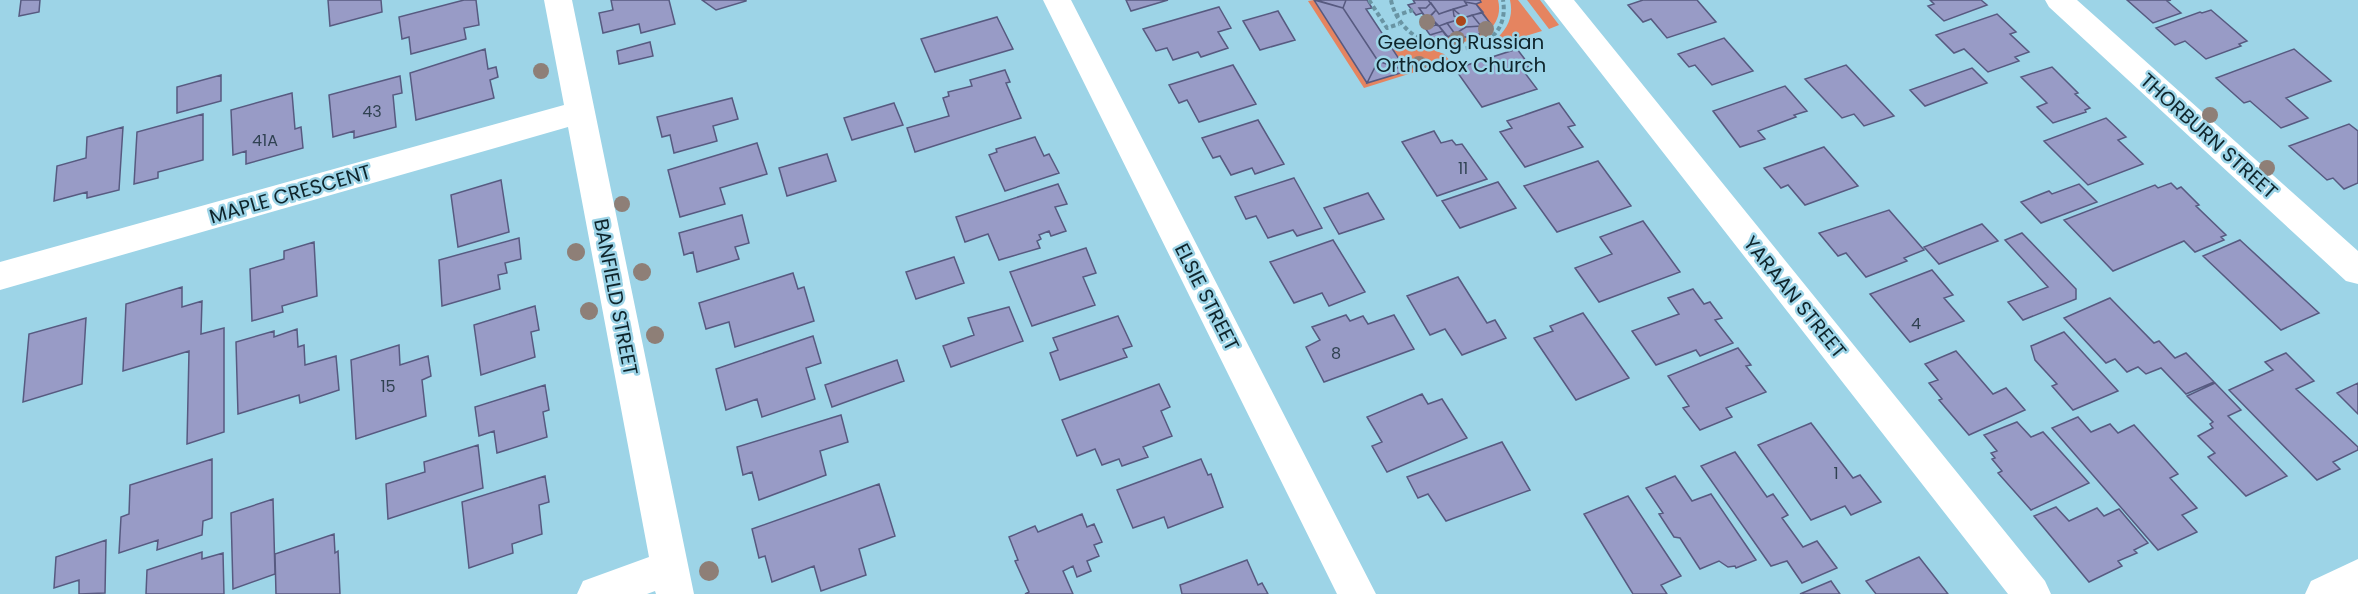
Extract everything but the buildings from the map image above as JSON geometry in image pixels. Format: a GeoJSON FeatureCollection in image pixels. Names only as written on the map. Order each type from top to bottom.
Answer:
{"type":"FeatureCollection","features":[{"type":"Feature","properties":{"kind":"street","name":"BANFIELD STREET"},"geometry":{"type":"LineString","coordinates":[[558,0],[673,581]]}},
{"type":"Feature","properties":{"kind":"street","name":"ELSIE STREET"},"geometry":{"type":"LineString","coordinates":[[1057,0],[1357,594]]}},
{"type":"Feature","properties":{"kind":"street","name":"YARAAN STREET"},"geometry":{"type":"LineString","coordinates":[[1558,0],[2032,594]]}},
{"type":"Feature","properties":{"kind":"street","name":"THORBURN STREET"},"geometry":{"type":"LineString","coordinates":[[2059,0],[2358,271]]}},
{"type":"Feature","properties":{"kind":"street","name":"MAPLE CRESCENT"},"geometry":{"type":"LineString","coordinates":[[0,276],[579,112]]}},
{"type":"Feature","properties":{"kind":"street"},"geometry":{"type":"LineString","coordinates":[[2324,594],[2358,578]]}},
{"type":"Feature","properties":{"kind":"street"},"geometry":{"type":"LineString","coordinates":[[596,594],[673,581]]}},
{"type":"Feature","properties":{"kind":"path"},"geometry":{"type":"LineString","coordinates":[[1369,0],[1387,28],[1399,24]]}},
{"type":"Feature","properties":{"kind":"path"},"geometry":{"type":"LineString","coordinates":[[1391,0],[1399,24],[1416,37],[1437,46],[1456,50],[1476,45],[1492,35],[1502,23],[1506,8],[1503,0]]}},
{"type":"Feature","properties":{"kind":"path"},"geometry":{"type":"LineString","coordinates":[[1395,16],[1413,10]]}},
{"type":"Feature","properties":{"kind":"shaded area"},"geometry":{"type":"Polygon","coordinates":[[[1314,0],[1367,83],[1407,71],[1393,49],[1413,42],[1444,54],[1450,61],[1364,88],[1308,1],[1314,0]]]}},
{"type":"Feature","properties":{"kind":"shaded area"},"geometry":{"type":"Polygon","coordinates":[[[1480,0],[1498,0],[1499,11],[1491,28],[1483,35],[1464,42],[1443,39],[1455,34],[1468,38],[1481,33],[1483,12],[1476,4],[1481,2],[1480,0]]]}},
{"type":"Feature","properties":{"kind":"shaded area"},"geometry":{"type":"Polygon","coordinates":[[[1510,0],[1518,0],[1542,31],[1497,45],[1494,41],[1506,28],[1510,18],[1510,0]]]}},
{"type":"Feature","properties":{"kind":"shaded area"},"geometry":{"type":"Polygon","coordinates":[[[1527,0],[1540,0],[1559,25],[1549,29],[1527,0]]]}},
{"type":"Feature","properties":{"kind":"place","name":"Geelong Russian Orthodox Church"},"geometry":{"type":"Point","coordinates":[1461,21]}}]}
